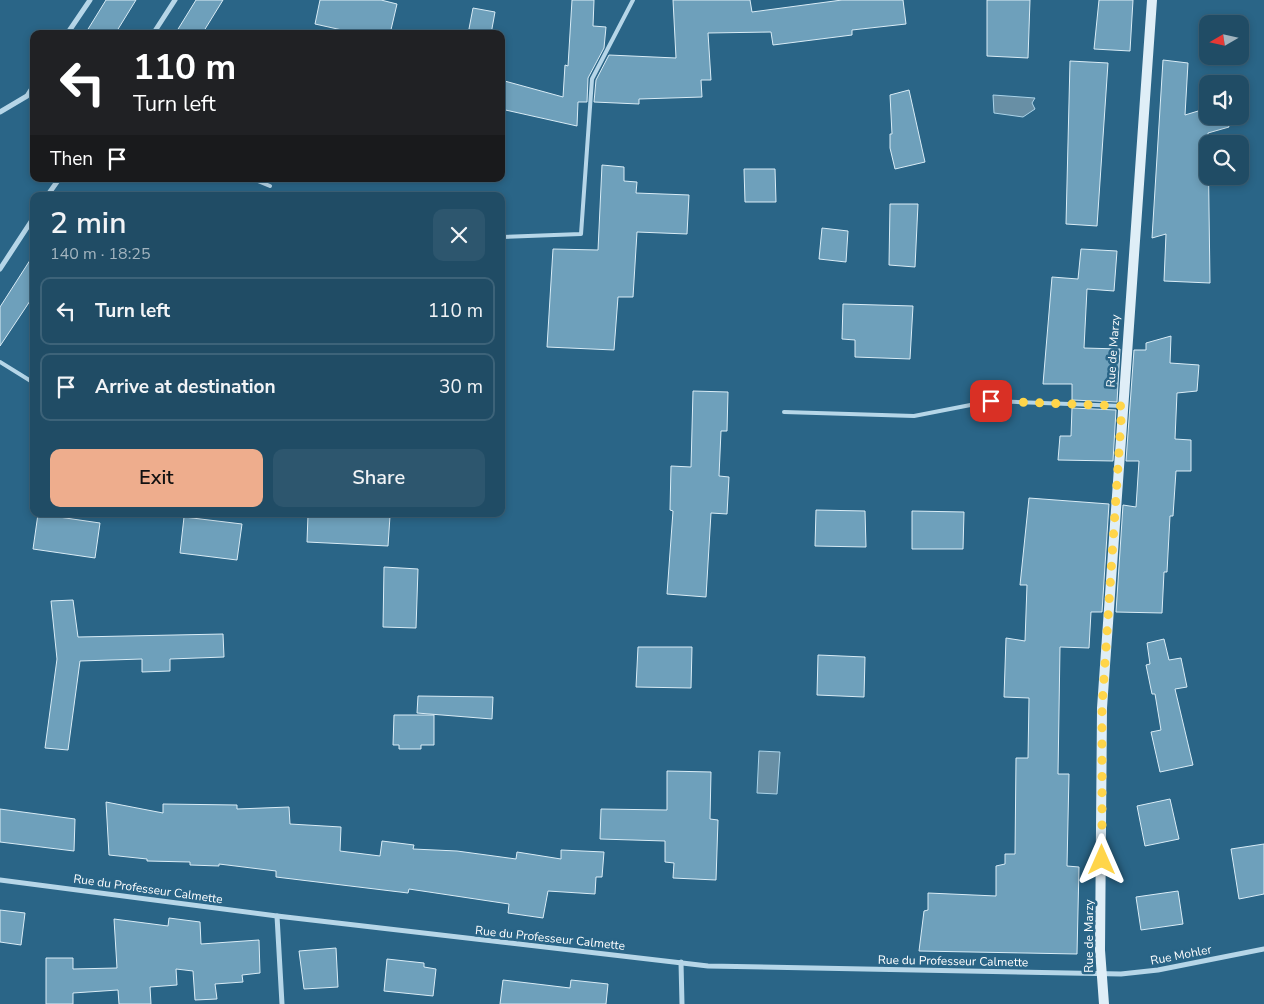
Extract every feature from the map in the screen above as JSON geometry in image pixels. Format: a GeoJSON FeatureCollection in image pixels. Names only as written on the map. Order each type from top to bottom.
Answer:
{"type":"FeatureCollection","features":[{"type":"Feature","properties":{"kind":"main road","name":"Rue de Marzy"},"geometry":{"type":"LineString","coordinates":[[1104,1004],[1101,974],[1102,708],[1152,0]]}},
{"type":"Feature","properties":{"kind":"street"},"geometry":{"type":"LineString","coordinates":[[70,30],[90,0]]}},
{"type":"Feature","properties":{"kind":"street"},"geometry":{"type":"LineString","coordinates":[[156,30],[175,0]]}},
{"type":"Feature","properties":{"kind":"street"},"geometry":{"type":"LineString","coordinates":[[0,112],[27,96],[30,91]]}},
{"type":"Feature","properties":{"kind":"street"},"geometry":{"type":"LineString","coordinates":[[0,269],[30,223]]}},
{"type":"Feature","properties":{"kind":"street","name":"Rue du Professeur Calmette"},"geometry":{"type":"LineString","coordinates":[[0,880],[277,916],[708,966],[1101,974]]}},
{"type":"Feature","properties":{"kind":"street"},"geometry":{"type":"LineString","coordinates":[[277,916],[282,1004]]}},
{"type":"Feature","properties":{"kind":"street","name":"Rue Mohler"},"geometry":{"type":"LineString","coordinates":[[1101,974],[1158,970],[1264,949]]}},
{"type":"Feature","properties":{"kind":"street"},"geometry":{"type":"LineString","coordinates":[[680,962],[682,1004]]}},
{"type":"Feature","properties":{"kind":"lane"},"geometry":{"type":"LineString","coordinates":[[505,237],[581,234],[592,79],[633,0]]}},
{"type":"Feature","properties":{"kind":"lane"},"geometry":{"type":"LineString","coordinates":[[260,182],[270,186]]}},
{"type":"Feature","properties":{"kind":"lane"},"geometry":{"type":"LineString","coordinates":[[0,362],[30,381]]}},
{"type":"Feature","properties":{"kind":"lane"},"geometry":{"type":"LineString","coordinates":[[784,412],[914,416],[991,401],[1122,406]]}},
{"type":"Feature","properties":{"kind":"water"},"geometry":{"type":"Polygon","coordinates":[[[993,95],[1035,98],[1032,103],[1035,109],[1023,117],[994,113],[993,95]]]}},
{"type":"Feature","properties":{"kind":"water"},"geometry":{"type":"Polygon","coordinates":[[[759,751],[780,752],[777,794],[757,793],[759,751]]]}},
{"type":"Feature","properties":{"kind":"building"},"geometry":{"type":"Polygon","coordinates":[[[106,0],[136,0],[117,30],[87,30],[106,0]]]}},
{"type":"Feature","properties":{"kind":"building"},"geometry":{"type":"Polygon","coordinates":[[[196,0],[223,0],[204,30],[177,30],[196,0]]]}},
{"type":"Feature","properties":{"kind":"building"},"geometry":{"type":"Polygon","coordinates":[[[320,0],[381,0],[397,4],[391,30],[342,30],[315,24],[320,0]]]}},
{"type":"Feature","properties":{"kind":"building"},"geometry":{"type":"Polygon","coordinates":[[[572,0],[594,0],[593,26],[606,27],[604,48],[588,78],[587,102],[578,102],[577,126],[505,110],[505,81],[563,97],[565,65],[568,66],[572,0]]]}},
{"type":"Feature","properties":{"kind":"building"},"geometry":{"type":"Polygon","coordinates":[[[673,0],[750,0],[752,12],[842,0],[903,0],[906,24],[852,30],[852,35],[773,45],[771,32],[708,33],[711,80],[701,80],[702,97],[639,99],[639,104],[594,102],[596,80],[609,55],[676,58],[673,0]]]}},
{"type":"Feature","properties":{"kind":"building"},"geometry":{"type":"Polygon","coordinates":[[[987,0],[1030,0],[1028,58],[987,56],[987,0]]]}},
{"type":"Feature","properties":{"kind":"building"},"geometry":{"type":"Polygon","coordinates":[[[1099,0],[1133,0],[1130,51],[1094,49],[1099,0]]]}},
{"type":"Feature","properties":{"kind":"building"},"geometry":{"type":"Polygon","coordinates":[[[473,8],[495,12],[492,30],[469,30],[473,8]]]}},
{"type":"Feature","properties":{"kind":"building"},"geometry":{"type":"Polygon","coordinates":[[[1163,60],[1188,63],[1185,115],[1199,111],[1199,125],[1228,125],[1229,127],[1208,133],[1208,135],[1199,135],[1199,185],[1209,185],[1210,283],[1164,281],[1166,234],[1152,238],[1163,60]]]}},
{"type":"Feature","properties":{"kind":"building"},"geometry":{"type":"Polygon","coordinates":[[[1070,61],[1108,63],[1097,226],[1066,224],[1070,61]]]}},
{"type":"Feature","properties":{"kind":"building"},"geometry":{"type":"Polygon","coordinates":[[[909,90],[925,162],[895,169],[890,148],[890,134],[892,134],[890,95],[909,90]]]}},
{"type":"Feature","properties":{"kind":"building"},"geometry":{"type":"Polygon","coordinates":[[[602,165],[624,167],[624,181],[637,182],[636,193],[689,195],[687,234],[637,232],[633,297],[618,297],[614,350],[547,347],[553,249],[598,250],[602,165]]]}},
{"type":"Feature","properties":{"kind":"building"},"geometry":{"type":"Polygon","coordinates":[[[744,169],[775,169],[776,202],[745,202],[744,169]]]}},
{"type":"Feature","properties":{"kind":"building"},"geometry":{"type":"Polygon","coordinates":[[[890,204],[918,204],[915,267],[889,265],[890,204]]]}},
{"type":"Feature","properties":{"kind":"building"},"geometry":{"type":"Polygon","coordinates":[[[822,228],[848,231],[846,262],[819,259],[822,228]]]}},
{"type":"Feature","properties":{"kind":"building"},"geometry":{"type":"Polygon","coordinates":[[[1081,249],[1117,251],[1114,291],[1087,289],[1084,348],[1120,349],[1117,402],[1072,400],[1072,384],[1043,384],[1052,277],[1078,279],[1081,249]]]}},
{"type":"Feature","properties":{"kind":"building"},"geometry":{"type":"Polygon","coordinates":[[[30,260],[30,301],[0,346],[0,307],[30,260]]]}},
{"type":"Feature","properties":{"kind":"building"},"geometry":{"type":"Polygon","coordinates":[[[843,304],[913,306],[910,359],[855,357],[855,340],[842,339],[843,304]]]}},
{"type":"Feature","properties":{"kind":"building"},"geometry":{"type":"Polygon","coordinates":[[[1171,336],[1170,363],[1199,365],[1197,391],[1177,393],[1175,439],[1191,440],[1191,471],[1176,471],[1173,516],[1170,516],[1167,572],[1164,572],[1162,613],[1116,612],[1123,505],[1136,507],[1139,461],[1126,461],[1134,350],[1146,350],[1146,343],[1171,336]]]}},
{"type":"Feature","properties":{"kind":"building"},"geometry":{"type":"Polygon","coordinates":[[[693,391],[728,392],[727,431],[721,431],[719,476],[729,477],[727,514],[711,513],[706,597],[667,594],[673,511],[670,510],[671,466],[691,467],[693,391]]]}},
{"type":"Feature","properties":{"kind":"building"},"geometry":{"type":"Polygon","coordinates":[[[1072,408],[1116,410],[1113,461],[1058,460],[1060,436],[1071,436],[1072,408]]]}},
{"type":"Feature","properties":{"kind":"building"},"geometry":{"type":"Polygon","coordinates":[[[1029,498],[1109,504],[1102,612],[1091,612],[1089,648],[1060,647],[1058,774],[1069,774],[1067,866],[1079,867],[1077,954],[919,951],[924,911],[928,910],[928,893],[996,896],[996,866],[1005,864],[1005,854],[1015,854],[1016,758],[1028,758],[1029,698],[1004,697],[1006,638],[1025,641],[1027,585],[1020,585],[1029,498]]]}},
{"type":"Feature","properties":{"kind":"building"},"geometry":{"type":"Polygon","coordinates":[[[816,510],[865,511],[866,547],[815,546],[816,510]]]}},
{"type":"Feature","properties":{"kind":"building"},"geometry":{"type":"Polygon","coordinates":[[[912,511],[964,512],[963,549],[912,549],[912,511]]]}},
{"type":"Feature","properties":{"kind":"building"},"geometry":{"type":"Polygon","coordinates":[[[38,517],[59,517],[100,523],[95,558],[33,549],[38,517]]]}},
{"type":"Feature","properties":{"kind":"building"},"geometry":{"type":"Polygon","coordinates":[[[184,517],[242,524],[237,560],[180,553],[184,517]]]}},
{"type":"Feature","properties":{"kind":"building"},"geometry":{"type":"Polygon","coordinates":[[[308,517],[390,517],[388,546],[307,542],[308,517]]]}},
{"type":"Feature","properties":{"kind":"building"},"geometry":{"type":"Polygon","coordinates":[[[384,567],[418,569],[416,628],[383,627],[384,567]]]}},
{"type":"Feature","properties":{"kind":"building"},"geometry":{"type":"Polygon","coordinates":[[[73,600],[78,637],[223,634],[224,657],[170,659],[170,671],[142,672],[142,659],[80,661],[68,750],[45,748],[57,659],[51,601],[73,600]]]}},
{"type":"Feature","properties":{"kind":"building"},"geometry":{"type":"Polygon","coordinates":[[[1164,639],[1169,660],[1181,658],[1187,687],[1175,689],[1193,765],[1160,772],[1151,732],[1161,730],[1155,694],[1152,694],[1146,665],[1150,664],[1147,643],[1164,639]]]}},
{"type":"Feature","properties":{"kind":"building"},"geometry":{"type":"Polygon","coordinates":[[[638,647],[692,647],[691,688],[636,687],[638,647]]]}},
{"type":"Feature","properties":{"kind":"building"},"geometry":{"type":"Polygon","coordinates":[[[818,655],[865,657],[864,697],[817,695],[818,655]]]}},
{"type":"Feature","properties":{"kind":"building"},"geometry":{"type":"Polygon","coordinates":[[[418,696],[493,697],[492,719],[417,713],[418,696]]]}},
{"type":"Feature","properties":{"kind":"building"},"geometry":{"type":"Polygon","coordinates":[[[394,715],[434,715],[434,745],[421,745],[421,749],[399,749],[399,745],[393,745],[394,715]]]}},
{"type":"Feature","properties":{"kind":"building"},"geometry":{"type":"Polygon","coordinates":[[[667,771],[711,772],[710,819],[718,820],[716,880],[673,878],[674,863],[665,862],[665,841],[600,839],[601,809],[667,810],[667,771]]]}},
{"type":"Feature","properties":{"kind":"building"},"geometry":{"type":"Polygon","coordinates":[[[1170,799],[1179,839],[1145,846],[1137,806],[1170,799]]]}},
{"type":"Feature","properties":{"kind":"building"},"geometry":{"type":"Polygon","coordinates":[[[106,802],[163,813],[163,804],[237,805],[237,809],[289,807],[290,824],[341,827],[340,851],[380,856],[382,841],[414,845],[413,849],[457,851],[516,859],[517,852],[561,859],[561,850],[604,852],[602,877],[596,877],[595,894],[548,891],[543,918],[508,913],[509,904],[409,889],[408,893],[276,877],[276,871],[219,864],[219,866],[190,865],[190,862],[147,861],[147,859],[109,855],[106,802]]]}},
{"type":"Feature","properties":{"kind":"building"},"geometry":{"type":"Polygon","coordinates":[[[0,809],[75,819],[74,851],[0,842],[0,809]]]}},
{"type":"Feature","properties":{"kind":"building"},"geometry":{"type":"Polygon","coordinates":[[[1264,844],[1264,894],[1239,899],[1231,849],[1264,844]]]}},
{"type":"Feature","properties":{"kind":"building"},"geometry":{"type":"Polygon","coordinates":[[[1178,891],[1183,924],[1141,930],[1136,897],[1178,891]]]}},
{"type":"Feature","properties":{"kind":"building"},"geometry":{"type":"Polygon","coordinates":[[[0,910],[25,913],[21,945],[0,942],[0,910]]]}},
{"type":"Feature","properties":{"kind":"building"},"geometry":{"type":"Polygon","coordinates":[[[169,918],[200,922],[201,944],[259,940],[260,973],[242,975],[243,982],[215,984],[217,999],[195,1000],[193,971],[176,969],[177,985],[150,987],[151,1004],[119,1004],[118,990],[73,993],[73,1004],[46,1004],[46,958],[73,958],[73,969],[117,968],[114,919],[168,926],[169,918]]]}},
{"type":"Feature","properties":{"kind":"building"},"geometry":{"type":"Polygon","coordinates":[[[336,948],[338,987],[304,989],[299,951],[336,948]]]}},
{"type":"Feature","properties":{"kind":"building"},"geometry":{"type":"Polygon","coordinates":[[[387,959],[424,963],[424,967],[436,969],[433,996],[384,991],[387,959]]]}},
{"type":"Feature","properties":{"kind":"building"},"geometry":{"type":"Polygon","coordinates":[[[503,980],[570,988],[571,980],[608,984],[606,1004],[500,1004],[503,980]]]}},
{"type":"Feature","properties":{"kind":"route"},"geometry":{"type":"LineString","coordinates":[[991,401],[1122,406],[1102,708],[1102,860]]}}]}
